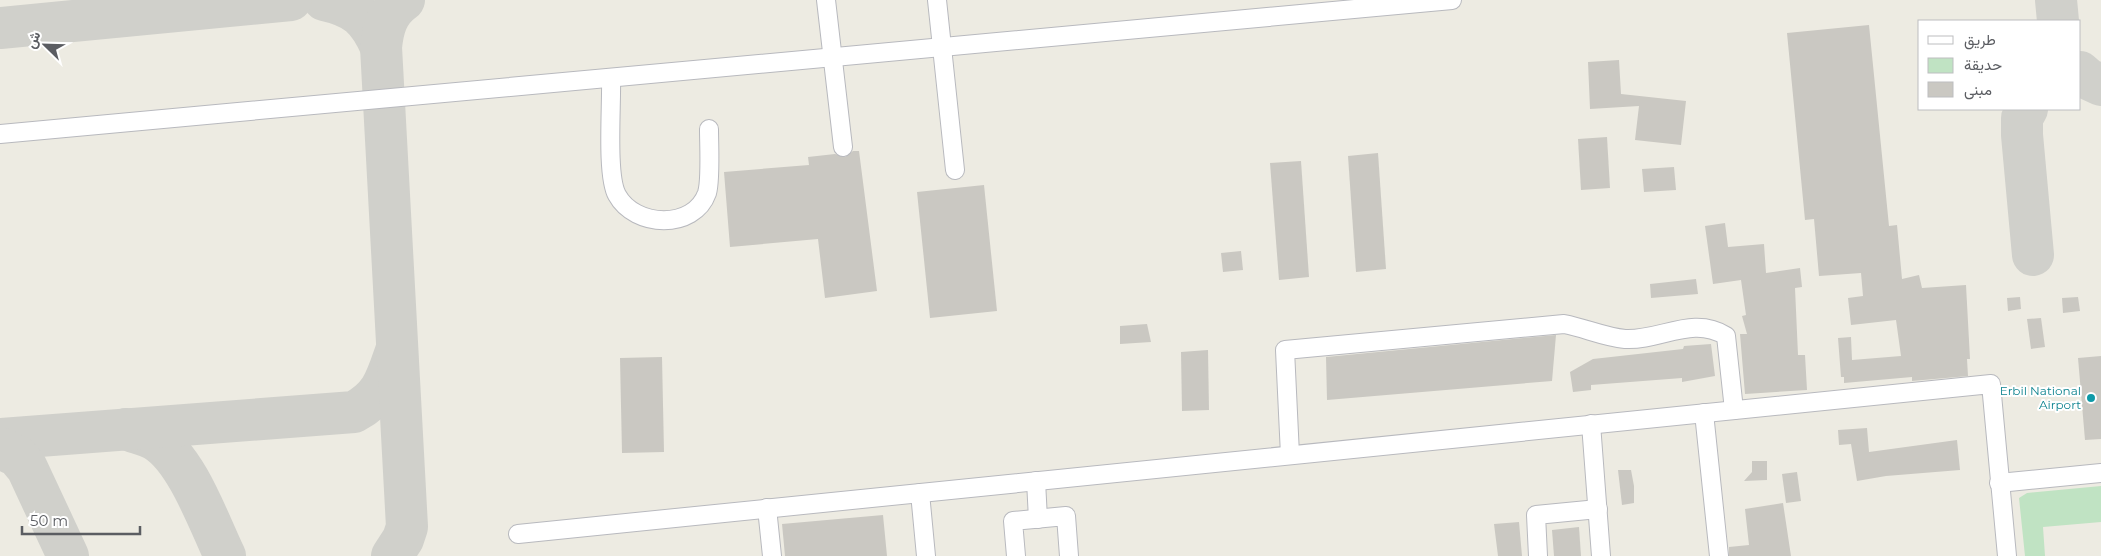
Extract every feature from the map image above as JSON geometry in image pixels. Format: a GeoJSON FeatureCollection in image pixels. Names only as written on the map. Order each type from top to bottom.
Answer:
{"type":"FeatureCollection","features":[{"type":"Feature","properties":{"kind":"street"},"geometry":{"type":"LineString","coordinates":[[826,0],[843,148]]}},
{"type":"Feature","properties":{"kind":"street"},"geometry":{"type":"LineString","coordinates":[[937,0],[955,170]]}},
{"type":"Feature","properties":{"kind":"street"},"geometry":{"type":"LineString","coordinates":[[0,134],[1452,0]]}},
{"type":"Feature","properties":{"kind":"street"},"geometry":{"type":"LineString","coordinates":[[612,78],[612,177],[617,196],[633,211],[654,220],[682,218],[700,208],[707,192],[709,129]]}},
{"type":"Feature","properties":{"kind":"street"},"geometry":{"type":"LineString","coordinates":[[1290,455],[1285,350],[1294,349],[1564,324],[1584,328],[1610,337],[1627,339],[1698,326],[1716,329],[1726,336],[1734,410]]}},
{"type":"Feature","properties":{"kind":"street"},"geometry":{"type":"LineString","coordinates":[[518,534],[1991,384],[2006,556]]}},
{"type":"Feature","properties":{"kind":"street"},"geometry":{"type":"LineString","coordinates":[[1704,413],[1719,556]]}},
{"type":"Feature","properties":{"kind":"street"},"geometry":{"type":"LineString","coordinates":[[1591,424],[1601,556]]}},
{"type":"Feature","properties":{"kind":"street"},"geometry":{"type":"LineString","coordinates":[[1999,483],[2101,473]]}},
{"type":"Feature","properties":{"kind":"street"},"geometry":{"type":"LineString","coordinates":[[1036,481],[1038,519]]}},
{"type":"Feature","properties":{"kind":"street"},"geometry":{"type":"LineString","coordinates":[[920,493],[926,556]]}},
{"type":"Feature","properties":{"kind":"street"},"geometry":{"type":"LineString","coordinates":[[767,508],[772,556]]}},
{"type":"Feature","properties":{"kind":"street"},"geometry":{"type":"LineString","coordinates":[[1538,556],[1536,515],[1598,509]]}},
{"type":"Feature","properties":{"kind":"street"},"geometry":{"type":"LineString","coordinates":[[1016,556],[1013,521],[1066,516],[1070,556]]}},
{"type":"Feature","properties":{"kind":"green space"},"geometry":{"type":"Polygon","coordinates":[[[2101,486],[2101,522],[2043,527],[2045,556],[2025,556],[2019,498],[2027,493],[2101,486]]]}},
{"type":"Feature","properties":{"kind":"building"},"geometry":{"type":"Polygon","coordinates":[[[1869,25],[1889,226],[1897,225],[1902,279],[1919,275],[1922,288],[1966,285],[1970,359],[1967,359],[1968,376],[1912,381],[1912,377],[1844,383],[1844,377],[1841,377],[1838,338],[1851,337],[1852,360],[1901,356],[1896,320],[1851,325],[1848,298],[1863,296],[1861,273],[1819,276],[1814,219],[1805,220],[1787,33],[1869,25]]]}},
{"type":"Feature","properties":{"kind":"building"},"geometry":{"type":"Polygon","coordinates":[[[1619,60],[1621,94],[1686,101],[1681,145],[1635,140],[1639,106],[1590,109],[1588,62],[1619,60]]]}},
{"type":"Feature","properties":{"kind":"building"},"geometry":{"type":"Polygon","coordinates":[[[1607,137],[1610,188],[1581,190],[1578,139],[1607,137]]]}},
{"type":"Feature","properties":{"kind":"building"},"geometry":{"type":"Polygon","coordinates":[[[853,151],[859,151],[877,291],[825,298],[818,239],[730,247],[724,172],[809,165],[808,157],[835,154],[845,157],[853,151]]]}},
{"type":"Feature","properties":{"kind":"building"},"geometry":{"type":"Polygon","coordinates":[[[1378,153],[1386,269],[1356,272],[1348,156],[1378,153]]]}},
{"type":"Feature","properties":{"kind":"building"},"geometry":{"type":"Polygon","coordinates":[[[1301,161],[1309,277],[1279,280],[1270,163],[1301,161]]]}},
{"type":"Feature","properties":{"kind":"building"},"geometry":{"type":"Polygon","coordinates":[[[1674,167],[1676,190],[1644,192],[1642,169],[1674,167]]]}},
{"type":"Feature","properties":{"kind":"building"},"geometry":{"type":"Polygon","coordinates":[[[984,185],[997,311],[930,318],[917,192],[984,185]]]}},
{"type":"Feature","properties":{"kind":"building"},"geometry":{"type":"Polygon","coordinates":[[[1725,223],[1728,247],[1764,244],[1766,273],[1800,268],[1802,287],[1795,288],[1798,355],[1805,355],[1807,390],[1745,394],[1740,334],[1747,334],[1742,316],[1746,315],[1741,280],[1713,284],[1705,226],[1725,223]]]}},
{"type":"Feature","properties":{"kind":"building"},"geometry":{"type":"Polygon","coordinates":[[[1241,251],[1243,270],[1223,272],[1221,253],[1241,251]]]}},
{"type":"Feature","properties":{"kind":"building"},"geometry":{"type":"Polygon","coordinates":[[[1696,279],[1698,294],[1651,298],[1650,284],[1696,279]]]}},
{"type":"Feature","properties":{"kind":"building"},"geometry":{"type":"Polygon","coordinates":[[[2020,297],[2021,309],[2008,311],[2007,298],[2020,297]]]}},
{"type":"Feature","properties":{"kind":"building"},"geometry":{"type":"Polygon","coordinates":[[[2078,297],[2080,311],[2063,313],[2062,298],[2078,297]]]}},
{"type":"Feature","properties":{"kind":"building"},"geometry":{"type":"Polygon","coordinates":[[[2041,318],[2045,347],[2031,349],[2027,319],[2041,318]]]}},
{"type":"Feature","properties":{"kind":"building"},"geometry":{"type":"Polygon","coordinates":[[[1147,324],[1151,342],[1120,344],[1120,326],[1147,324]]]}},
{"type":"Feature","properties":{"kind":"building"},"geometry":{"type":"Polygon","coordinates":[[[1556,335],[1552,381],[1327,400],[1326,357],[1556,335]]]}},
{"type":"Feature","properties":{"kind":"building"},"geometry":{"type":"Polygon","coordinates":[[[1711,344],[1715,376],[1682,382],[1682,378],[1591,385],[1591,390],[1573,392],[1570,372],[1593,359],[1711,344]]]}},
{"type":"Feature","properties":{"kind":"building"},"geometry":{"type":"Polygon","coordinates":[[[1208,350],[1209,410],[1182,411],[1181,352],[1208,350]]]}},
{"type":"Feature","properties":{"kind":"building","name":"Erbil National Airport"},"geometry":{"type":"Polygon","coordinates":[[[2101,356],[2101,439],[2085,440],[2078,358],[2101,356]]]}},
{"type":"Feature","properties":{"kind":"building"},"geometry":{"type":"Polygon","coordinates":[[[662,357],[664,452],[622,453],[620,358],[662,357]]]}},
{"type":"Feature","properties":{"kind":"building"},"geometry":{"type":"Polygon","coordinates":[[[1867,428],[1869,452],[1957,440],[1960,470],[1886,476],[1857,481],[1851,444],[1839,445],[1838,430],[1867,428]]]}},
{"type":"Feature","properties":{"kind":"building"},"geometry":{"type":"Polygon","coordinates":[[[1752,461],[1767,461],[1767,480],[1744,481],[1752,472],[1752,461]]]}},
{"type":"Feature","properties":{"kind":"building"},"geometry":{"type":"Polygon","coordinates":[[[1618,470],[1631,470],[1634,486],[1634,503],[1622,505],[1618,470]]]}},
{"type":"Feature","properties":{"kind":"building"},"geometry":{"type":"Polygon","coordinates":[[[1797,472],[1801,501],[1786,503],[1782,474],[1797,472]]]}},
{"type":"Feature","properties":{"kind":"building"},"geometry":{"type":"Polygon","coordinates":[[[1783,503],[1791,556],[1729,556],[1729,547],[1749,545],[1745,509],[1783,503]]]}},
{"type":"Feature","properties":{"kind":"building"},"geometry":{"type":"Polygon","coordinates":[[[883,515],[887,556],[785,556],[782,524],[883,515]]]}},
{"type":"Feature","properties":{"kind":"building"},"geometry":{"type":"Polygon","coordinates":[[[1519,522],[1522,556],[1498,556],[1494,524],[1519,522]]]}},
{"type":"Feature","properties":{"kind":"building"},"geometry":{"type":"Polygon","coordinates":[[[1579,527],[1581,556],[1554,556],[1552,530],[1579,527]]]}},
{"type":"Feature","properties":{"kind":"taxiway"},"geometry":{"type":"LineString","coordinates":[[0,28],[291,0]]}},
{"type":"Feature","properties":{"kind":"taxiway"},"geometry":{"type":"LineString","coordinates":[[324,0],[345,6],[360,15],[371,28],[381,47]]}},
{"type":"Feature","properties":{"kind":"taxiway"},"geometry":{"type":"LineString","coordinates":[[392,556],[403,539],[407,527],[381,47],[387,21],[398,5],[404,0]]}},
{"type":"Feature","properties":{"kind":"taxiway"},"geometry":{"type":"LineString","coordinates":[[2056,0],[2058,20]]}},
{"type":"Feature","properties":{"kind":"taxiway"},"geometry":{"type":"LineString","coordinates":[[2081,73],[2088,79],[2101,85]]}},
{"type":"Feature","properties":{"kind":"taxiway"},"geometry":{"type":"LineString","coordinates":[[2026,110],[2022,118],[2022,135],[2033,255]]}},
{"type":"Feature","properties":{"kind":"taxiway"},"geometry":{"type":"LineString","coordinates":[[0,439],[354,412],[371,400],[382,387],[396,351]]}},
{"type":"Feature","properties":{"kind":"taxiway"},"geometry":{"type":"LineString","coordinates":[[126,429],[155,440],[167,449],[187,476],[225,556]]}},
{"type":"Feature","properties":{"kind":"taxiway"},"geometry":{"type":"LineString","coordinates":[[0,448],[17,456],[27,468],[68,556]]}},
{"type":"Feature","properties":{"kind":"place","name":"Erbil National Airport"},"geometry":{"type":"Point","coordinates":[2091,398]}}]}
